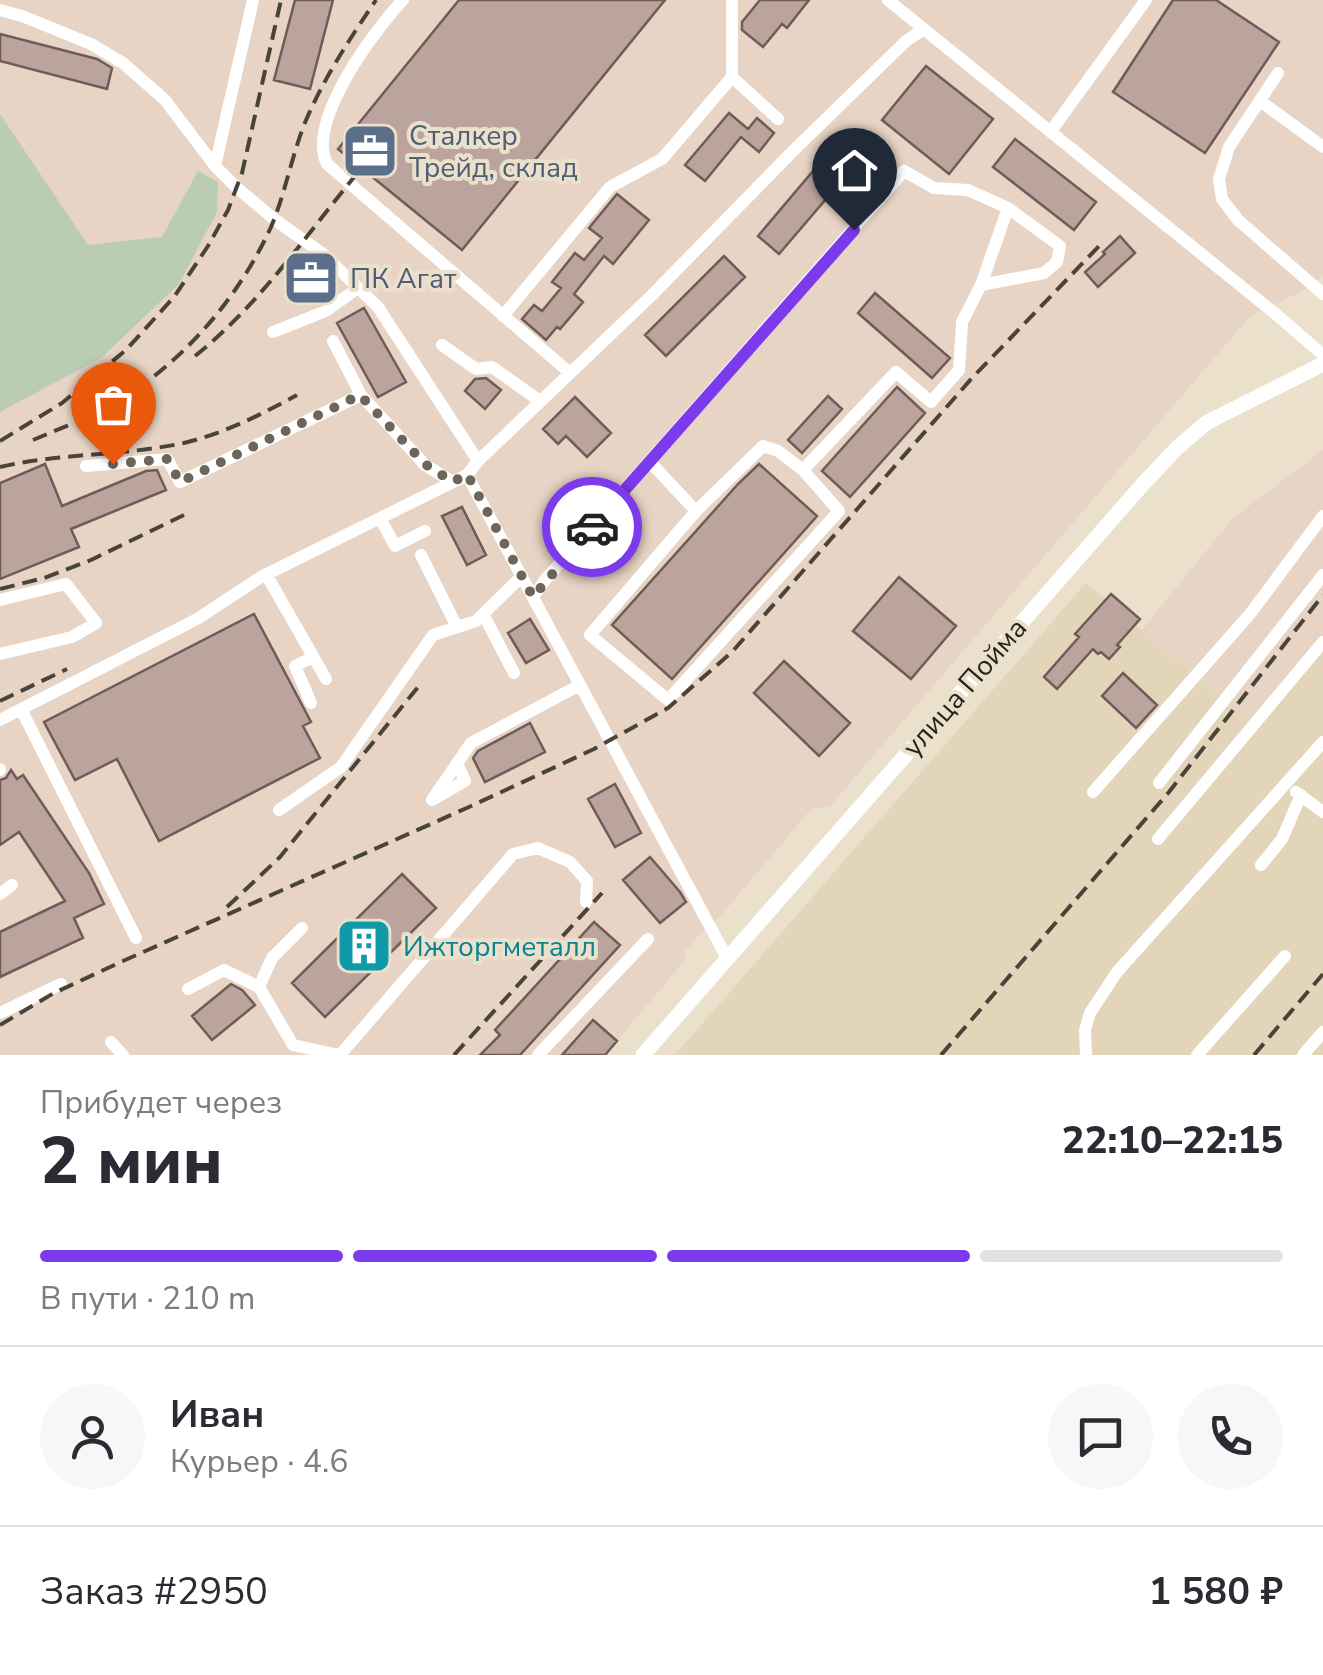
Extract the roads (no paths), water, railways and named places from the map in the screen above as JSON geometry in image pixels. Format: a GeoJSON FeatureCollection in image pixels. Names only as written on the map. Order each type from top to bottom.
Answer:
{"type":"FeatureCollection","features":[{"type":"Feature","properties":{"kind":"main road","name":"улица Пойма"},"geometry":{"type":"LineString","coordinates":[[643,1055],[1177,448],[1206,423],[1323,364]]}},
{"type":"Feature","properties":{"kind":"street"},"geometry":{"type":"LineString","coordinates":[[215,166],[253,0]]}},
{"type":"Feature","properties":{"kind":"street"},"geometry":{"type":"LineString","coordinates":[[403,0],[381,24],[341,89],[321,145],[326,164],[570,373]]}},
{"type":"Feature","properties":{"kind":"street"},"geometry":{"type":"LineString","coordinates":[[503,316],[610,187],[662,160],[732,77],[732,0]]}},
{"type":"Feature","properties":{"kind":"street"},"geometry":{"type":"LineString","coordinates":[[888,0],[1323,355]]}},
{"type":"Feature","properties":{"kind":"street"},"geometry":{"type":"LineString","coordinates":[[1051,130],[1146,0]]}},
{"type":"Feature","properties":{"kind":"street"},"geometry":{"type":"LineString","coordinates":[[0,10],[91,44],[122,63],[165,100],[215,166],[274,219],[324,254],[378,307],[478,461]]}},
{"type":"Feature","properties":{"kind":"street"},"geometry":{"type":"LineString","coordinates":[[0,720],[197,619],[266,574],[467,474],[794,150],[906,41],[924,29]]}},
{"type":"Feature","properties":{"kind":"street"},"geometry":{"type":"LineString","coordinates":[[1278,73],[1229,148],[1219,179],[1222,198],[1238,220],[1323,294]]}},
{"type":"Feature","properties":{"kind":"street"},"geometry":{"type":"LineString","coordinates":[[732,77],[778,119]]}},
{"type":"Feature","properties":{"kind":"street"},"geometry":{"type":"LineString","coordinates":[[1260,101],[1323,147]]}},
{"type":"Feature","properties":{"kind":"street"},"geometry":{"type":"LineString","coordinates":[[533,597],[904,172],[934,188],[968,190],[1008,208],[1060,246],[1058,262],[1044,274],[982,285]]}},
{"type":"Feature","properties":{"kind":"street"},"geometry":{"type":"LineString","coordinates":[[802,470],[896,372],[930,402],[959,370],[962,322],[982,285],[1008,208]]}},
{"type":"Feature","properties":{"kind":"street"},"geometry":{"type":"LineString","coordinates":[[274,332],[326,311],[358,288]]}},
{"type":"Feature","properties":{"kind":"street"},"geometry":{"type":"LineString","coordinates":[[333,341],[360,395],[425,464],[453,482]]}},
{"type":"Feature","properties":{"kind":"street"},"geometry":{"type":"LineString","coordinates":[[442,344],[476,369],[492,367],[540,401]]}},
{"type":"Feature","properties":{"kind":"street"},"geometry":{"type":"LineString","coordinates":[[86,466],[167,459],[180,482],[360,395]]}},
{"type":"Feature","properties":{"kind":"street"},"geometry":{"type":"LineString","coordinates":[[762,446],[778,451],[802,470],[839,512],[668,700],[590,635],[696,510],[762,446]]}},
{"type":"Feature","properties":{"kind":"street"},"geometry":{"type":"LineString","coordinates":[[650,462],[696,510]]}},
{"type":"Feature","properties":{"kind":"street"},"geometry":{"type":"LineString","coordinates":[[467,474],[726,958]]}},
{"type":"Feature","properties":{"kind":"street"},"geometry":{"type":"LineString","coordinates":[[1093,792],[1250,614],[1323,516]]}},
{"type":"Feature","properties":{"kind":"street"},"geometry":{"type":"LineString","coordinates":[[380,518],[395,546],[425,531]]}},
{"type":"Feature","properties":{"kind":"street"},"geometry":{"type":"LineString","coordinates":[[421,555],[457,627]]}},
{"type":"Feature","properties":{"kind":"street"},"geometry":{"type":"LineString","coordinates":[[266,574],[326,679]]}},
{"type":"Feature","properties":{"kind":"street"},"geometry":{"type":"LineString","coordinates":[[1159,783],[1323,575]]}},
{"type":"Feature","properties":{"kind":"street"},"geometry":{"type":"LineString","coordinates":[[279,810],[341,767],[433,635],[476,620],[522,576]]}},
{"type":"Feature","properties":{"kind":"street"},"geometry":{"type":"LineString","coordinates":[[0,600],[66,584],[96,623],[72,637],[0,654]]}},
{"type":"Feature","properties":{"kind":"street"},"geometry":{"type":"LineString","coordinates":[[483,614],[514,673]]}},
{"type":"Feature","properties":{"kind":"street"},"geometry":{"type":"LineString","coordinates":[[1158,839],[1323,642]]}},
{"type":"Feature","properties":{"kind":"street"},"geometry":{"type":"LineString","coordinates":[[311,703],[295,666],[313,657]]}},
{"type":"Feature","properties":{"kind":"street"},"geometry":{"type":"LineString","coordinates":[[458,763],[471,743],[580,685]]}},
{"type":"Feature","properties":{"kind":"street"},"geometry":{"type":"LineString","coordinates":[[21,709],[136,938]]}},
{"type":"Feature","properties":{"kind":"street"},"geometry":{"type":"LineString","coordinates":[[1087,1054],[1090,1013],[1117,972],[1323,742]]}},
{"type":"Feature","properties":{"kind":"street"},"geometry":{"type":"LineString","coordinates":[[1287,784],[1323,812]]}},
{"type":"Feature","properties":{"kind":"street"},"geometry":{"type":"LineString","coordinates":[[1262,864],[1282,839],[1301,795]]}},
{"type":"Feature","properties":{"kind":"street"},"geometry":{"type":"LineString","coordinates":[[188,990],[224,970],[259,987],[293,1046],[340,1055],[513,854],[538,848],[570,862],[587,881],[586,902]]}},
{"type":"Feature","properties":{"kind":"street"},"geometry":{"type":"LineString","coordinates":[[259,987],[272,958],[302,928]]}},
{"type":"Feature","properties":{"kind":"street"},"geometry":{"type":"LineString","coordinates":[[538,1055],[648,940]]}},
{"type":"Feature","properties":{"kind":"street"},"geometry":{"type":"LineString","coordinates":[[1197,1055],[1286,956]]}},
{"type":"Feature","properties":{"kind":"street"},"geometry":{"type":"LineString","coordinates":[[0,1013],[61,984]]}},
{"type":"Feature","properties":{"kind":"street"},"geometry":{"type":"LineString","coordinates":[[1303,1055],[1323,1032]]}},
{"type":"Feature","properties":{"kind":"street"},"geometry":{"type":"LineString","coordinates":[[111,1042],[123,1055]]}},
{"type":"Feature","properties":{"kind":"railway"},"geometry":{"type":"LineString","coordinates":[[0,441],[62,403],[126,350],[174,297],[208,246],[242,173],[281,0]]}},
{"type":"Feature","properties":{"kind":"railway"},"geometry":{"type":"LineString","coordinates":[[33,440],[97,413],[142,386],[186,348],[225,303],[271,227],[299,138],[319,93],[376,0]]}},
{"type":"Feature","properties":{"kind":"railway"},"geometry":{"type":"LineString","coordinates":[[195,356],[260,293],[355,176]]}},
{"type":"Feature","properties":{"kind":"railway"},"geometry":{"type":"LineString","coordinates":[[0,1025],[54,993],[594,749],[668,708],[732,652],[972,378],[1103,242]]}},
{"type":"Feature","properties":{"kind":"railway"},"geometry":{"type":"LineString","coordinates":[[0,467],[184,443],[228,429],[297,395]]}},
{"type":"Feature","properties":{"kind":"railway"},"geometry":{"type":"LineString","coordinates":[[0,589],[91,560],[186,514]]}},
{"type":"Feature","properties":{"kind":"railway"},"geometry":{"type":"LineString","coordinates":[[941,1055],[1169,792],[1323,595]]}},
{"type":"Feature","properties":{"kind":"railway"},"geometry":{"type":"LineString","coordinates":[[0,701],[67,669]]}},
{"type":"Feature","properties":{"kind":"railway"},"geometry":{"type":"LineString","coordinates":[[227,907],[280,857],[418,687]]}},
{"type":"Feature","properties":{"kind":"railway"},"geometry":{"type":"LineString","coordinates":[[454,1055],[602,893]]}},
{"type":"Feature","properties":{"kind":"railway"},"geometry":{"type":"LineString","coordinates":[[1254,1055],[1323,974]]}},
{"type":"Feature","properties":{"kind":"place","name":"Сталкер Трейд, склад"},"geometry":{"type":"Point","coordinates":[370,151]}},
{"type":"Feature","properties":{"kind":"place","name":"ПК Агат"},"geometry":{"type":"Point","coordinates":[311,278]}},
{"type":"Feature","properties":{"kind":"place","name":"Ижторгметалл"},"geometry":{"type":"Point","coordinates":[364,946]}}]}
